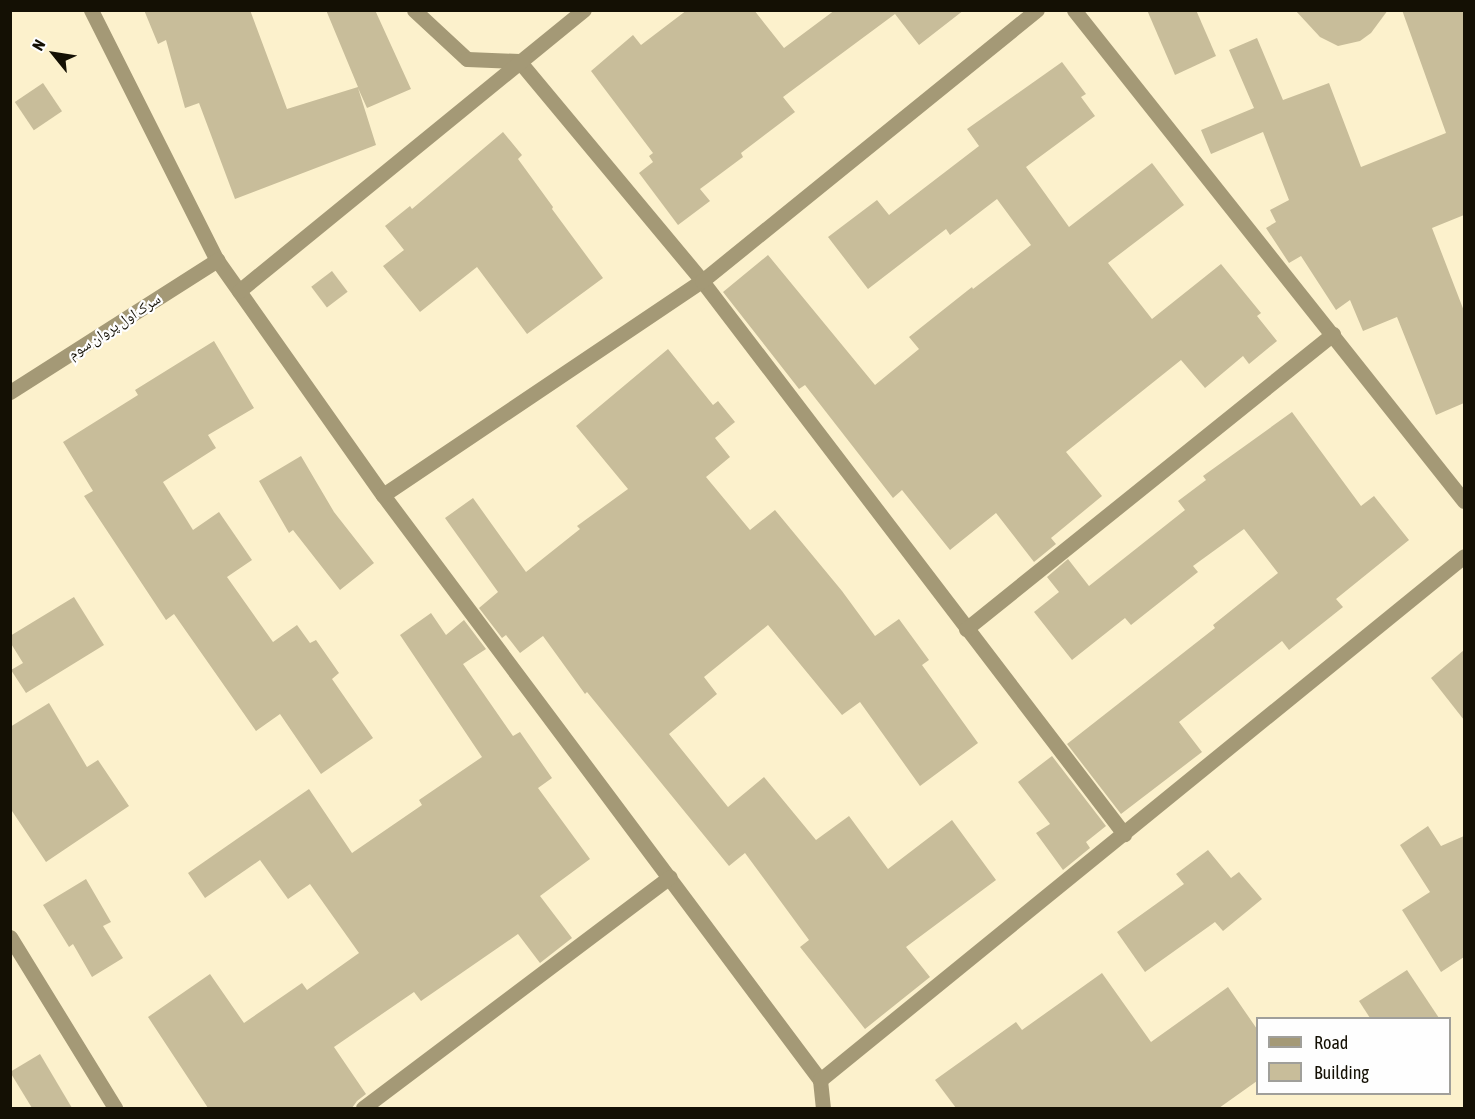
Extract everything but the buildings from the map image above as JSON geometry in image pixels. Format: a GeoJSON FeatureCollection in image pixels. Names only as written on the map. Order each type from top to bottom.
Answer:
{"type":"FeatureCollection","features":[{"type":"Feature","properties":{"kind":"street"},"geometry":{"type":"LineString","coordinates":[[414,10],[467,59],[519,61],[702,281],[966,630],[1124,834]]}},
{"type":"Feature","properties":{"kind":"street"},"geometry":{"type":"LineString","coordinates":[[239,291],[584,10]]}},
{"type":"Feature","properties":{"kind":"street"},"geometry":{"type":"LineString","coordinates":[[383,495],[702,281],[1037,10]]}},
{"type":"Feature","properties":{"kind":"street"},"geometry":{"type":"LineString","coordinates":[[1074,10],[1334,334],[1464,501]]}},
{"type":"Feature","properties":{"kind":"street"},"geometry":{"type":"LineString","coordinates":[[96,13],[217,260],[383,495],[820,1080],[823,1108]]}},
{"type":"Feature","properties":{"kind":"street","name":"سرک اول پروان سوم"},"geometry":{"type":"LineString","coordinates":[[10,392],[217,260]]}},
{"type":"Feature","properties":{"kind":"street"},"geometry":{"type":"LineString","coordinates":[[966,630],[1334,334]]}},
{"type":"Feature","properties":{"kind":"street"},"geometry":{"type":"LineString","coordinates":[[820,1080],[1464,556]]}},
{"type":"Feature","properties":{"kind":"street"},"geometry":{"type":"LineString","coordinates":[[363,1108],[670,877]]}},
{"type":"Feature","properties":{"kind":"street"},"geometry":{"type":"LineString","coordinates":[[10,937],[115,1108]]}}]}
